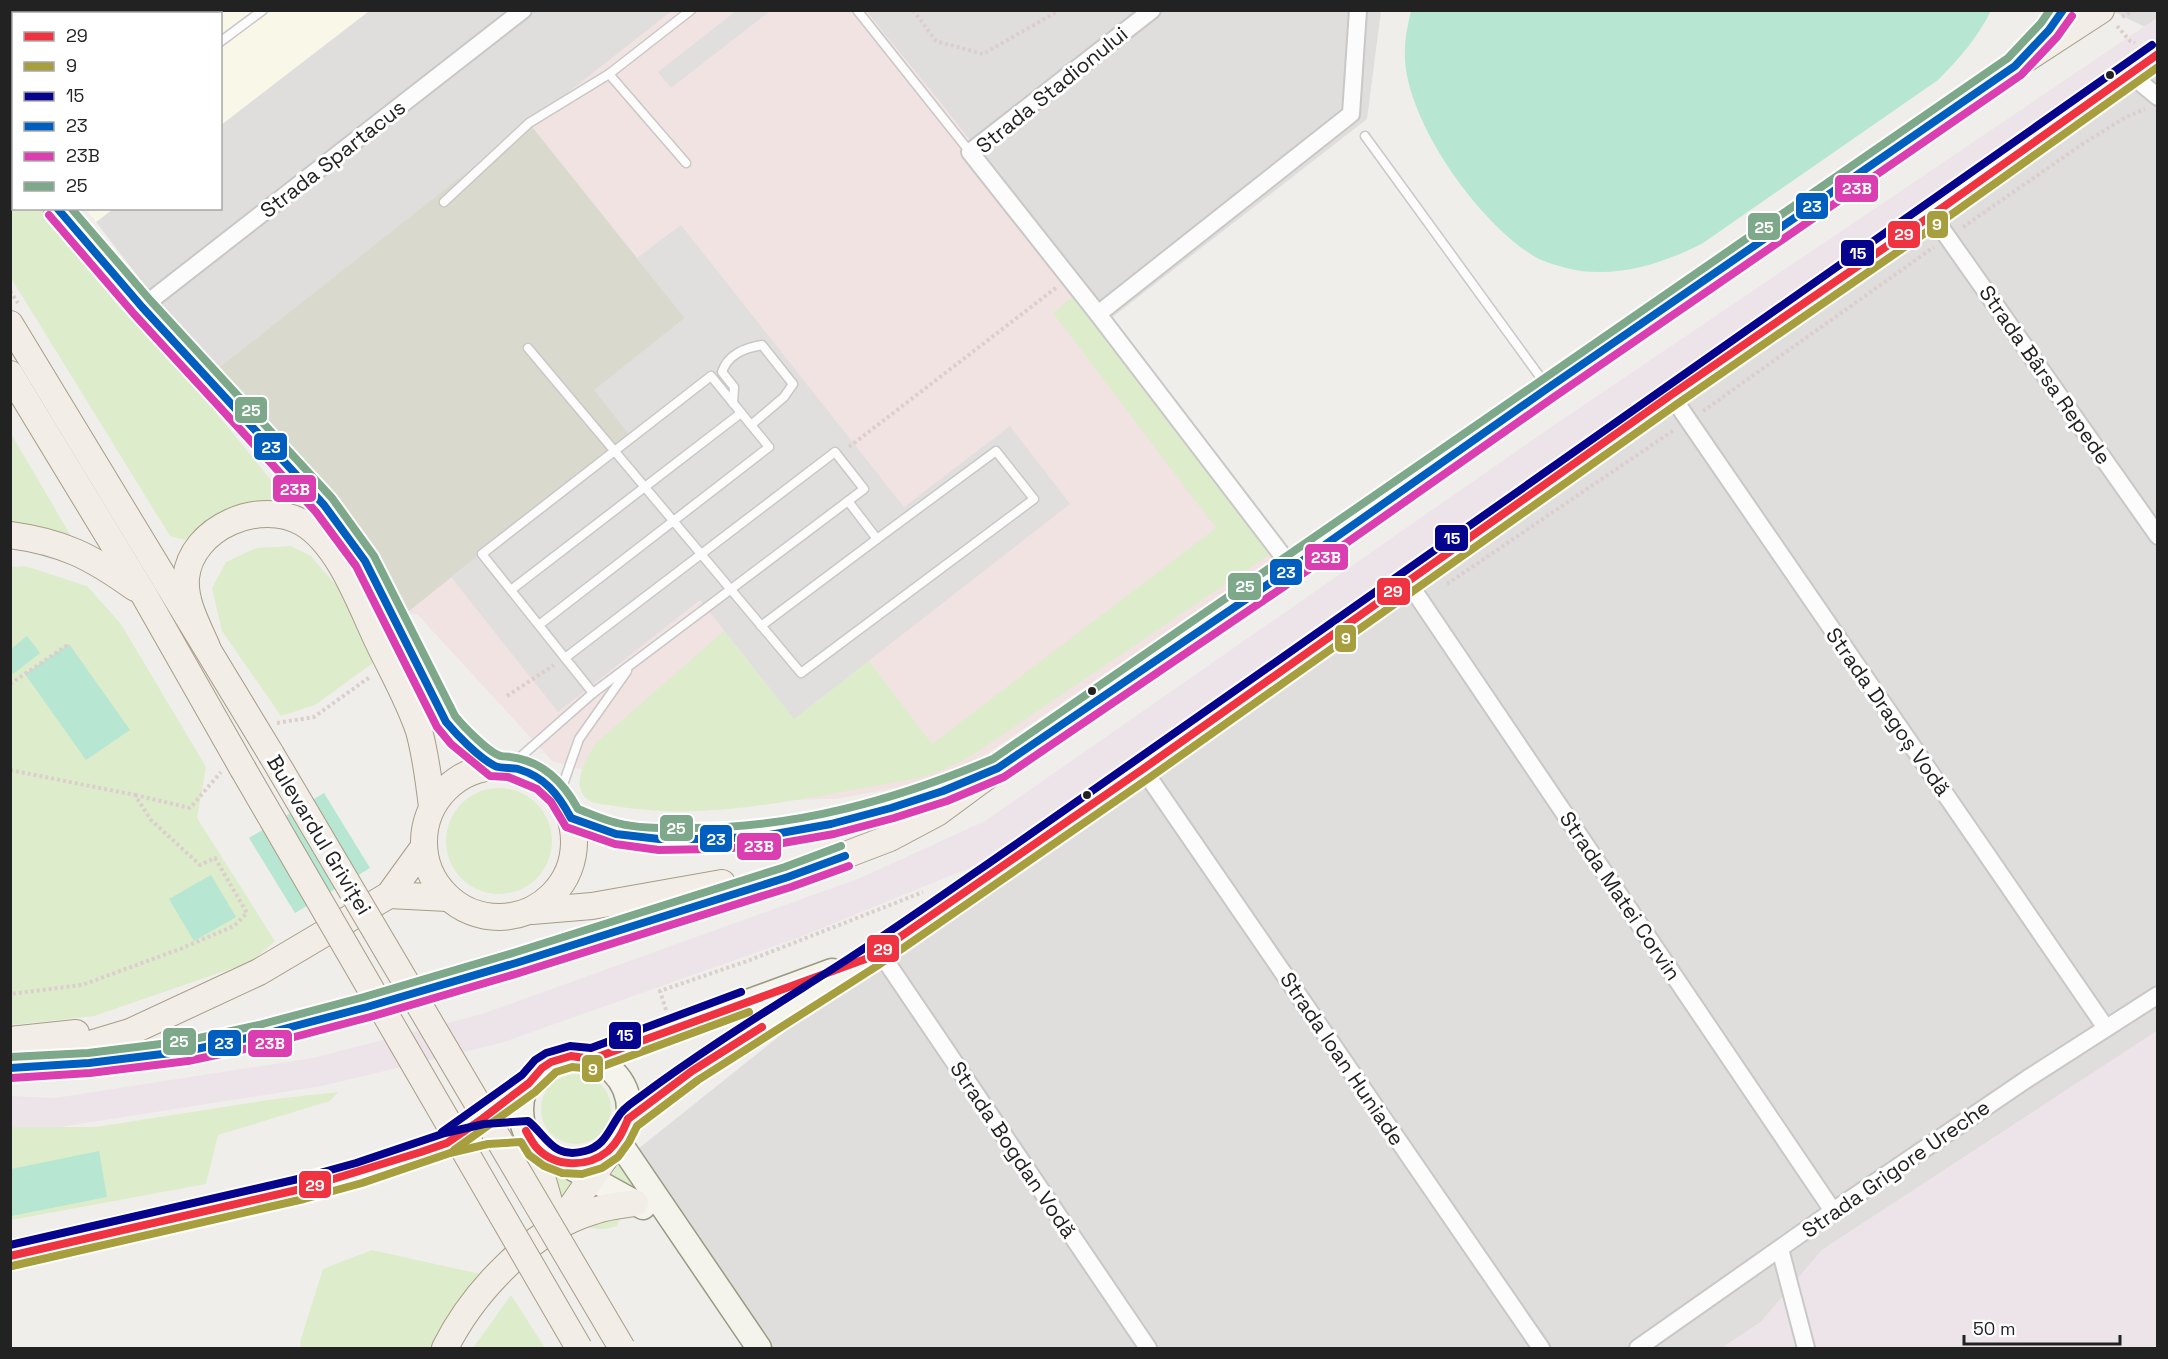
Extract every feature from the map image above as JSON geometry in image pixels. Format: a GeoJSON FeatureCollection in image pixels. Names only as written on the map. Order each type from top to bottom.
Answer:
{"type":"FeatureCollection","features":[{"type":"Feature","properties":{"kind":"main road"},"geometry":{"type":"LineString","coordinates":[[2015,66],[2049,30],[2063,10]]}},
{"type":"Feature","properties":{"kind":"main road"},"geometry":{"type":"LineString","coordinates":[[10,1068],[98,1062],[187,1051],[315,1021],[516,963],[742,892],[890,838],[937,813],[998,768],[1292,568],[1548,388],[2015,66],[2107,16]]}},
{"type":"Feature","properties":{"kind":"main road"},"geometry":{"type":"LineString","coordinates":[[628,1119],[692,1071],[875,954],[1143,769],[1414,592],[1671,395],[1932,215],[2157,54]]}},
{"type":"Feature","properties":{"kind":"main road"},"geometry":{"type":"LineString","coordinates":[[59,210],[142,307],[324,505],[365,561],[446,722],[458,737],[503,767]]}},
{"type":"Feature","properties":{"kind":"main road","name":"Bulevardul Griviței"},"geometry":{"type":"LineString","coordinates":[[10,324],[271,754],[622,1348]]}},
{"type":"Feature","properties":{"kind":"main road","name":"Bulevardul Griviței"},"geometry":{"type":"LineString","coordinates":[[10,374],[143,593],[236,773],[579,1348]]}},
{"type":"Feature","properties":{"kind":"main road"},"geometry":{"type":"LineString","coordinates":[[207,647],[187,594],[186,578],[189,564],[199,547],[214,531],[251,515],[286,516],[302,523],[320,536],[337,559],[412,710],[426,761],[432,807]]}},
{"type":"Feature","properties":{"kind":"main road"},"geometry":{"type":"LineString","coordinates":[[10,535],[39,538],[72,549],[102,565],[143,593]]}},
{"type":"Feature","properties":{"kind":"main road"},"geometry":{"type":"LineString","coordinates":[[890,838],[758,875],[698,888],[592,906],[531,911],[510,917],[488,917],[466,911],[448,898],[437,886],[423,848],[424,827],[432,807],[443,791],[459,778],[477,770],[503,767],[527,771],[543,780],[565,807],[616,834],[712,839],[764,836],[831,824],[891,808],[998,768]]}},
{"type":"Feature","properties":{"kind":"main road"},"geometry":{"type":"LineString","coordinates":[[531,911],[554,896],[569,871],[574,845],[565,807]]}},
{"type":"Feature","properties":{"kind":"main road"},"geometry":{"type":"LineString","coordinates":[[10,1059],[87,1045],[119,1036],[259,972],[388,895],[423,848]]}},
{"type":"Feature","properties":{"kind":"main road"},"geometry":{"type":"LineString","coordinates":[[388,895],[448,898]]}},
{"type":"Feature","properties":{"kind":"main road"},"geometry":{"type":"LineString","coordinates":[[592,1059],[875,954]]}},
{"type":"Feature","properties":{"kind":"main road"},"geometry":{"type":"LineString","coordinates":[[10,1040],[44,1038],[105,1028],[202,1000]]}},
{"type":"Feature","properties":{"kind":"main road"},"geometry":{"type":"LineString","coordinates":[[447,1143],[529,1083],[542,1068],[551,1062],[571,1056],[592,1059],[610,1069],[624,1087],[629,1108],[625,1131],[556,1229]]}},
{"type":"Feature","properties":{"kind":"main road"},"geometry":{"type":"LineString","coordinates":[[529,1083],[522,1107],[556,1229]]}},
{"type":"Feature","properties":{"kind":"main road"},"geometry":{"type":"LineString","coordinates":[[10,1256],[236,1205],[359,1173],[447,1143],[486,1134],[529,1137],[543,1153],[564,1162],[591,1179],[673,1222]]}},
{"type":"Feature","properties":{"kind":"main road"},"geometry":{"type":"LineString","coordinates":[[564,1162],[589,1162],[615,1146]]}},
{"type":"Feature","properties":{"kind":"main road"},"geometry":{"type":"LineString","coordinates":[[615,1146],[673,1222],[759,1348]]}},
{"type":"Feature","properties":{"kind":"main road"},"geometry":{"type":"LineString","coordinates":[[445,1348],[455,1328],[474,1301],[503,1270],[537,1240],[593,1211],[635,1203]]}},
{"type":"Feature","properties":{"kind":"street","name":"Strada Spartacus"},"geometry":{"type":"LineString","coordinates":[[142,307],[523,10]]}},
{"type":"Feature","properties":{"kind":"street","name":"Strada Stadionului"},"geometry":{"type":"LineString","coordinates":[[1152,10],[970,152],[1098,314],[1292,568]]}},
{"type":"Feature","properties":{"kind":"street"},"geometry":{"type":"LineString","coordinates":[[1098,314],[1351,114],[1358,10]]}},
{"type":"Feature","properties":{"kind":"street"},"geometry":{"type":"LineString","coordinates":[[2130,74],[2154,101]]}},
{"type":"Feature","properties":{"kind":"street","name":"Strada Bârsa Repede"},"geometry":{"type":"LineString","coordinates":[[1932,215],[2157,536]]}},
{"type":"Feature","properties":{"kind":"street","name":"Strada Dragoș Vodă"},"geometry":{"type":"LineString","coordinates":[[1671,395],[2106,1028]]}},
{"type":"Feature","properties":{"kind":"street","name":"Strada Matei Corvin"},"geometry":{"type":"LineString","coordinates":[[1414,592],[1833,1211]]}},
{"type":"Feature","properties":{"kind":"street","name":"Strada Ioan Huniade"},"geometry":{"type":"LineString","coordinates":[[1143,769],[1541,1348]]}},
{"type":"Feature","properties":{"kind":"street","name":"Strada Bogdan Vodă"},"geometry":{"type":"LineString","coordinates":[[875,954],[1148,1348]]}},
{"type":"Feature","properties":{"kind":"street","name":"Strada Grigore Ureche"},"geometry":{"type":"LineString","coordinates":[[1638,1348],[2027,1079],[2157,995]]}},
{"type":"Feature","properties":{"kind":"street"},"geometry":{"type":"LineString","coordinates":[[1780,1249],[1806,1348]]}},
{"type":"Feature","properties":{"kind":"lane"},"geometry":{"type":"LineString","coordinates":[[222,41],[263,10]]}},
{"type":"Feature","properties":{"kind":"lane"},"geometry":{"type":"LineString","coordinates":[[444,202],[529,123],[609,74],[690,10]]}},
{"type":"Feature","properties":{"kind":"lane"},"geometry":{"type":"LineString","coordinates":[[857,10],[970,152]]}},
{"type":"Feature","properties":{"kind":"lane"},"geometry":{"type":"LineString","coordinates":[[609,74],[686,163]]}},
{"type":"Feature","properties":{"kind":"lane"},"geometry":{"type":"LineString","coordinates":[[1365,136],[1548,388]]}},
{"type":"Feature","properties":{"kind":"lane"},"geometry":{"type":"LineString","coordinates":[[733,403],[734,387],[722,372],[725,362],[746,348],[762,345],[793,384],[784,397],[751,425]]}},
{"type":"Feature","properties":{"kind":"lane"},"geometry":{"type":"LineString","coordinates":[[528,348],[801,674],[1034,498],[996,451],[761,626]]}},
{"type":"Feature","properties":{"kind":"lane"},"geometry":{"type":"LineString","coordinates":[[539,625],[769,447],[711,376],[482,554],[593,693]]}},
{"type":"Feature","properties":{"kind":"lane"},"geometry":{"type":"LineString","coordinates":[[511,590],[741,413]]}},
{"type":"Feature","properties":{"kind":"lane"},"geometry":{"type":"LineString","coordinates":[[503,767],[633,662],[864,489],[835,452],[565,658]]}},
{"type":"Feature","properties":{"kind":"lane"},"geometry":{"type":"LineString","coordinates":[[848,501],[877,539]]}},
{"type":"Feature","properties":{"kind":"lane"},"geometry":{"type":"LineString","coordinates":[[565,807],[579,740],[633,662]]}},
{"type":"Feature","properties":{"kind":"path"},"geometry":{"type":"LineString","coordinates":[[913,10],[936,41],[983,54],[1060,10]]}},
{"type":"Feature","properties":{"kind":"path"},"geometry":{"type":"LineString","coordinates":[[2107,16],[2130,41]]}},
{"type":"Feature","properties":{"kind":"path"},"geometry":{"type":"LineString","coordinates":[[1414,592],[1688,421],[2081,145],[2154,101]]}},
{"type":"Feature","properties":{"kind":"path"},"geometry":{"type":"LineString","coordinates":[[838,455],[1070,278]]}},
{"type":"Feature","properties":{"kind":"path"},"geometry":{"type":"LineString","coordinates":[[10,684],[69,644]]}},
{"type":"Feature","properties":{"kind":"path"},"geometry":{"type":"LineString","coordinates":[[507,696],[565,658]]}},
{"type":"Feature","properties":{"kind":"path"},"geometry":{"type":"LineString","coordinates":[[273,723],[314,717],[371,676]]}},
{"type":"Feature","properties":{"kind":"path"},"geometry":{"type":"LineString","coordinates":[[11,770],[190,808],[224,769],[236,773]]}},
{"type":"Feature","properties":{"kind":"path"},"geometry":{"type":"LineString","coordinates":[[10,994],[82,985],[180,949],[234,926],[247,913],[215,858],[200,865],[151,820],[135,795]]}},
{"type":"Feature","properties":{"kind":"path"},"geometry":{"type":"LineString","coordinates":[[666,1010],[660,991],[750,960],[929,890]]}},
{"type":"Feature","properties":{"kind":"shaded area"},"geometry":{"type":"Polygon","coordinates":[[[11,11],[369,11],[222,124],[222,12],[12,12],[12,111],[11,11]]]}},
{"type":"Feature","properties":{"kind":"shaded area"},"geometry":{"type":"Polygon","coordinates":[[[369,11],[672,11],[212,373],[96,222],[112,210],[222,210],[222,124],[369,11]]]}},
{"type":"Feature","properties":{"kind":"shaded area"},"geometry":{"type":"Polygon","coordinates":[[[672,11],[866,11],[938,99],[1289,549],[985,755],[930,782],[835,799],[731,801],[612,778],[552,761],[417,614],[404,615],[529,123],[672,11]]]}},
{"type":"Feature","properties":{"kind":"shaded area"},"geometry":{"type":"Polygon","coordinates":[[[736,11],[770,11],[671,88],[658,72],[736,11]]]}},
{"type":"Feature","properties":{"kind":"shaded area"},"geometry":{"type":"Polygon","coordinates":[[[866,11],[1381,11],[1367,119],[1110,319],[866,11]]]}},
{"type":"Feature","properties":{"kind":"shaded area"},"geometry":{"type":"Polygon","coordinates":[[[2112,11],[2157,11],[2157,18],[2145,27],[2112,11]]]}},
{"type":"Feature","properties":{"kind":"shaded area"},"geometry":{"type":"Polygon","coordinates":[[[2157,18],[2157,55],[1011,851],[800,937],[501,1043],[322,1086],[54,1128],[11,1127],[11,1096],[55,1098],[313,1058],[482,1014],[860,878],[985,821],[1554,425],[2157,18]]]}},
{"type":"Feature","properties":{"kind":"shaded area"},"geometry":{"type":"Polygon","coordinates":[[[2144,62],[2157,74],[2157,1031],[1822,1250],[1761,1322],[1722,1348],[770,1348],[638,1149],[1011,851],[2144,62]]]}},
{"type":"Feature","properties":{"kind":"shaded area"},"geometry":{"type":"Polygon","coordinates":[[[529,123],[685,318],[595,390],[630,435],[404,615],[212,373],[529,123]]]}},
{"type":"Feature","properties":{"kind":"shaded area"},"geometry":{"type":"Polygon","coordinates":[[[87,210],[112,210],[96,222],[87,210]]]}},
{"type":"Feature","properties":{"kind":"shaded area"},"geometry":{"type":"Polygon","coordinates":[[[681,225],[904,507],[1010,426],[1070,504],[794,719],[700,600],[558,712],[451,577],[630,436],[594,390],[685,318],[637,258],[681,225]]]}},
{"type":"Feature","properties":{"kind":"shaded area"},"geometry":{"type":"Polygon","coordinates":[[[2157,1031],[2157,1348],[1722,1348],[1761,1322],[1822,1250],[2157,1031]]]}},
{"type":"Feature","properties":{"kind":"green space"},"geometry":{"type":"Polygon","coordinates":[[[1411,10],[1991,11],[1980,30],[1954,64],[1938,80],[1703,243],[1688,251],[1637,268],[1601,272],[1566,268],[1532,255],[1511,240],[1490,219],[1450,169],[1419,113],[1409,86],[1405,54],[1411,10]]]}},
{"type":"Feature","properties":{"kind":"green space"},"geometry":{"type":"Polygon","coordinates":[[[11,158],[12,210],[53,210],[299,515],[189,541],[170,536],[11,278],[11,158]]]}},
{"type":"Feature","properties":{"kind":"green space"},"geometry":{"type":"Polygon","coordinates":[[[1075,295],[1270,554],[968,758],[931,774],[809,798],[726,809],[643,810],[588,800],[582,793],[580,780],[586,760],[596,743],[724,631],[793,718],[868,660],[932,744],[1216,528],[1053,313],[1075,295]]]}},
{"type":"Feature","properties":{"kind":"green space"},"geometry":{"type":"Polygon","coordinates":[[[10,432],[75,543],[11,528],[10,432]]]}},
{"type":"Feature","properties":{"kind":"green space"},"geometry":{"type":"Polygon","coordinates":[[[291,546],[311,556],[391,650],[315,705],[281,716],[222,631],[212,588],[226,562],[256,548],[291,546]]]}},
{"type":"Feature","properties":{"kind":"green space"},"geometry":{"type":"Polygon","coordinates":[[[25,566],[87,586],[121,624],[206,767],[197,818],[275,941],[251,962],[94,1016],[11,1025],[10,567],[25,566]]]}},
{"type":"Feature","properties":{"kind":"green space"},"geometry":{"type":"Polygon","coordinates":[[[27,636],[40,653],[13,674],[11,649],[27,636]]]}},
{"type":"Feature","properties":{"kind":"green space"},"geometry":{"type":"Polygon","coordinates":[[[69,644],[130,730],[86,760],[25,674],[69,644]]]}},
{"type":"Feature","properties":{"kind":"green space"},"geometry":{"type":"Polygon","coordinates":[[[499,788],[519,792],[537,803],[548,821],[552,841],[548,861],[537,879],[519,890],[499,894],[479,890],[461,879],[450,861],[446,841],[450,821],[461,803],[479,792],[499,788]]]}},
{"type":"Feature","properties":{"kind":"green space"},"geometry":{"type":"Polygon","coordinates":[[[324,793],[370,868],[295,913],[249,838],[324,793]]]}},
{"type":"Feature","properties":{"kind":"green space"},"geometry":{"type":"Polygon","coordinates":[[[211,875],[236,917],[194,941],[169,899],[211,875]]]}},
{"type":"Feature","properties":{"kind":"green space"},"geometry":{"type":"Polygon","coordinates":[[[576,1074],[589,1077],[601,1084],[608,1096],[611,1109],[608,1122],[601,1134],[589,1141],[576,1144],[563,1141],[551,1134],[544,1122],[541,1109],[544,1096],[551,1084],[563,1077],[576,1074]]]}},
{"type":"Feature","properties":{"kind":"green space"},"geometry":{"type":"Polygon","coordinates":[[[338,1092],[330,1101],[218,1135],[206,1184],[11,1220],[11,1127],[96,1127],[275,1099],[338,1092]]]}},
{"type":"Feature","properties":{"kind":"green space"},"geometry":{"type":"Polygon","coordinates":[[[99,1151],[107,1197],[11,1216],[11,1169],[99,1151]]]}},
{"type":"Feature","properties":{"kind":"green space"},"geometry":{"type":"Polygon","coordinates":[[[555,1162],[579,1179],[564,1205],[558,1187],[555,1162]]]}},
{"type":"Feature","properties":{"kind":"green space"},"geometry":{"type":"Polygon","coordinates":[[[619,1162],[656,1201],[612,1175],[619,1162]]]}},
{"type":"Feature","properties":{"kind":"green space"},"geometry":{"type":"Polygon","coordinates":[[[621,1216],[617,1226],[596,1229],[583,1225],[621,1216]]]}},
{"type":"Feature","properties":{"kind":"green space"},"geometry":{"type":"Polygon","coordinates":[[[372,1250],[489,1276],[440,1348],[301,1348],[300,1342],[323,1269],[372,1250]]]}},
{"type":"Feature","properties":{"kind":"green space"},"geometry":{"type":"Polygon","coordinates":[[[511,1295],[545,1348],[473,1348],[511,1295]]]}},
{"type":"Feature","properties":{"kind":"transit line","name":"25"},"geometry":{"type":"LineString","coordinates":[[73,210],[150,300],[332,498],[374,556],[455,716],[470,733],[496,754],[522,759],[542,768],[559,782],[578,809],[612,822],[662,828],[729,827],[807,817],[845,809],[919,787],[993,759],[2008,58],[2050,10]]}},
{"type":"Feature","properties":{"kind":"transit line","name":"23"},"geometry":{"type":"LineString","coordinates":[[59,210],[142,307],[324,505],[365,561],[446,722],[475,752],[495,766],[518,769],[536,777],[556,794],[571,818],[616,834],[659,839],[764,836],[831,824],[891,808],[943,791],[998,768],[1292,568],[1548,388],[2015,66],[2049,30],[2063,10]]}},
{"type":"Feature","properties":{"kind":"transit line","name":"23B"},"geometry":{"type":"LineString","coordinates":[[49,215],[134,314],[316,512],[356,566],[437,727],[451,744],[490,776],[508,777],[537,789],[551,802],[566,827],[615,844],[659,850],[766,846],[834,834],[894,818],[947,801],[1004,777],[1298,577],[1554,397],[2021,75],[2057,37],[2072,16]]}},
{"type":"Feature","properties":{"kind":"transit line","name":"15"},"geometry":{"type":"LineString","coordinates":[[10,1245],[298,1179],[356,1163],[445,1133],[484,1124],[528,1121],[552,1145],[565,1152],[585,1151],[597,1146],[625,1108],[665,1079],[870,945],[957,885],[2152,45]]}},
{"type":"Feature","properties":{"kind":"transit line","name":"29"},"geometry":{"type":"LineString","coordinates":[[592,1059],[871,957],[1143,769],[2158,54]]}},
{"type":"Feature","properties":{"kind":"transit line","name":"9"},"geometry":{"type":"LineString","coordinates":[[12,1266],[304,1199],[362,1183],[450,1153],[488,1144],[521,1142],[529,1155],[544,1166],[562,1173],[582,1174],[602,1168],[618,1157],[637,1126],[698,1080],[877,966],[1149,778],[2158,67]]}},
{"type":"Feature","properties":{"kind":"transit line","name":"25"},"geometry":{"type":"LineString","coordinates":[[10,1057],[88,1053],[185,1041],[259,1025],[513,953],[785,867],[841,846]]}},
{"type":"Feature","properties":{"kind":"transit line","name":"23"},"geometry":{"type":"LineString","coordinates":[[10,1068],[89,1063],[187,1051],[261,1035],[367,1007],[516,963],[788,877],[845,856]]}},
{"type":"Feature","properties":{"kind":"transit line","name":"23B"},"geometry":{"type":"LineString","coordinates":[[11,1078],[90,1073],[188,1061],[264,1045],[370,1017],[519,973],[791,887],[849,866]]}},
{"type":"Feature","properties":{"kind":"transit line","name":"15"},"geometry":{"type":"LineString","coordinates":[[442,1132],[522,1075],[535,1060],[546,1053],[570,1046],[591,1048],[741,992]]}},
{"type":"Feature","properties":{"kind":"transit line","name":"9"},"geometry":{"type":"LineString","coordinates":[[454,1150],[535,1092],[556,1072],[572,1067],[595,1069],[749,1012]]}},
{"type":"Feature","properties":{"kind":"transit line","name":"29"},"geometry":{"type":"LineString","coordinates":[[628,1119],[692,1071],[762,1027]]}},
{"type":"Feature","properties":{"kind":"transit line","name":"29"},"geometry":{"type":"LineString","coordinates":[[10,1256],[301,1189],[421,1152],[447,1143],[482,1119],[529,1083],[542,1068],[551,1062],[571,1056],[592,1059]]}},
{"type":"Feature","properties":{"kind":"transit line","name":"29"},"geometry":{"type":"LineString","coordinates":[[526,1131],[536,1147],[552,1159],[581,1163],[600,1157],[608,1151],[617,1140],[628,1119]]}}]}
